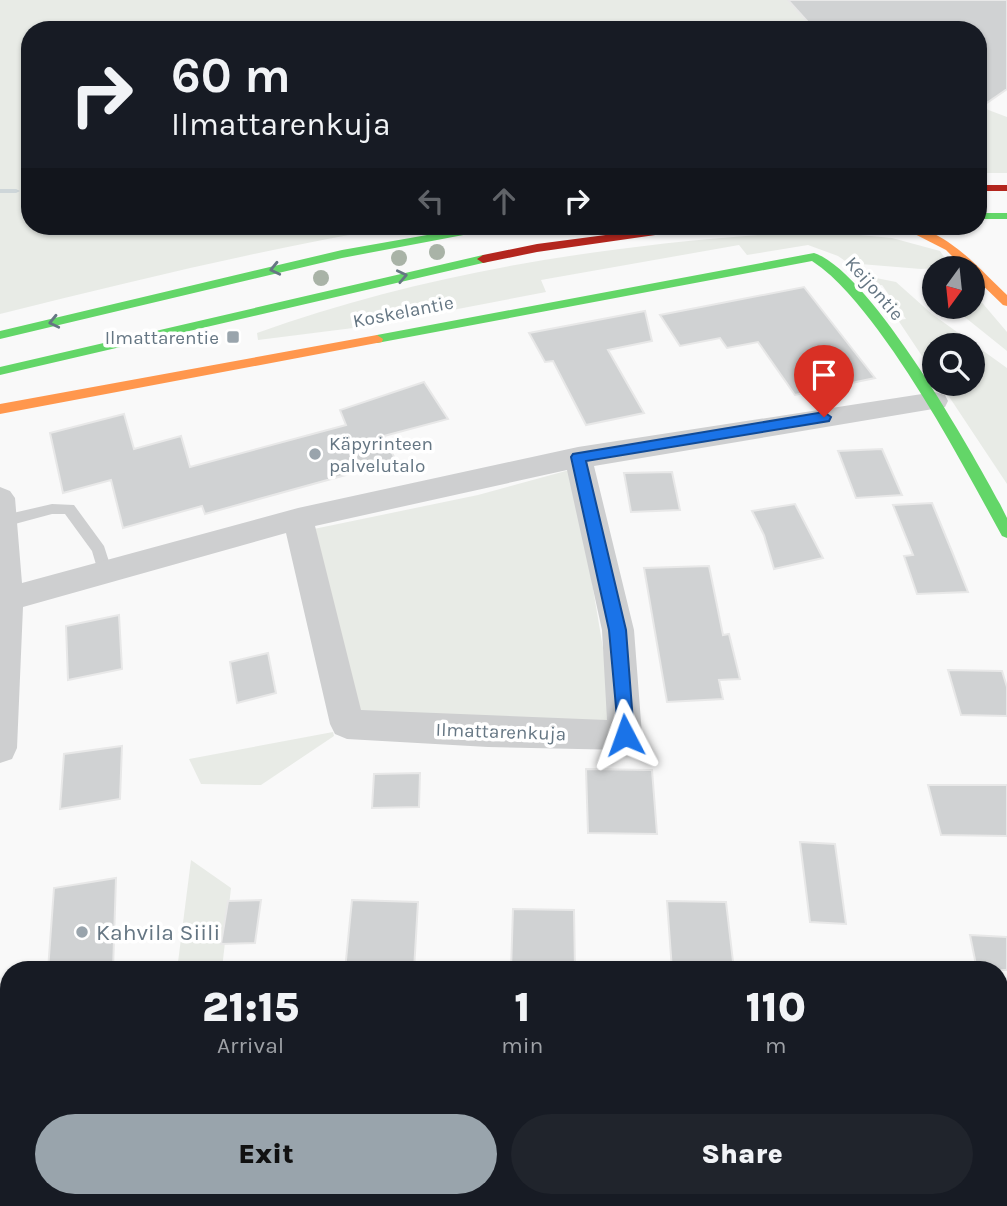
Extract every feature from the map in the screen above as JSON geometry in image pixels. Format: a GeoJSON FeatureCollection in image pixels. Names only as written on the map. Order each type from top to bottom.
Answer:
{"type":"FeatureCollection","features":[{"type":"Feature","properties":{"kind":"main road"},"geometry":{"type":"LineString","coordinates":[[987,188],[1007,188]]}},
{"type":"Feature","properties":{"kind":"main road"},"geometry":{"type":"LineString","coordinates":[[987,216],[1007,216]]}},
{"type":"Feature","properties":{"kind":"main road"},"geometry":{"type":"LineString","coordinates":[[0,335],[342,254],[446,235]]}},
{"type":"Feature","properties":{"kind":"main road","name":"Koskelantie"},"geometry":{"type":"LineString","coordinates":[[0,371],[393,278],[537,248],[631,235]]}},
{"type":"Feature","properties":{"kind":"main road"},"geometry":{"type":"LineString","coordinates":[[933,235],[951,245],[1007,302]]}},
{"type":"Feature","properties":{"kind":"main road","name":"Koskelantie"},"geometry":{"type":"LineString","coordinates":[[0,410],[814,257]]}},
{"type":"Feature","properties":{"kind":"main road","name":"Keijontie"},"geometry":{"type":"LineString","coordinates":[[814,257],[824,262],[851,288],[895,344],[958,438],[1007,532]]}},
{"type":"Feature","properties":{"kind":"street"},"geometry":{"type":"LineString","coordinates":[[4,600],[298,519],[578,457],[934,401]]}},
{"type":"Feature","properties":{"kind":"street","name":"Ilmattarenkuja"},"geometry":{"type":"LineString","coordinates":[[298,519],[347,724],[488,732],[625,735],[618,630],[578,457]]}},
{"type":"Feature","properties":{"kind":"street"},"geometry":{"type":"LineString","coordinates":[[0,748],[4,600],[1,514]]}},
{"type":"Feature","properties":{"kind":"lane"},"geometry":{"type":"LineString","coordinates":[[1,514],[69,509],[99,550],[105,574]]}},
{"type":"Feature","properties":{"kind":"shaded area"},"geometry":{"type":"Polygon","coordinates":[[[0,0],[796,0],[809,21],[21,21],[21,235],[349,235],[248,255],[0,314],[0,0]]]}},
{"type":"Feature","properties":{"kind":"shaded area"},"geometry":{"type":"Polygon","coordinates":[[[987,109],[1007,117],[1007,173],[987,173],[987,109]]]}},
{"type":"Feature","properties":{"kind":"shaded area"},"geometry":{"type":"Polygon","coordinates":[[[760,235],[860,235],[892,238],[940,251],[943,256],[922,256],[921,269],[848,263],[838,256],[808,245],[747,255],[739,245],[541,280],[546,292],[369,326],[258,340],[257,333],[394,291],[534,262],[675,242],[760,235]]]}},
{"type":"Feature","properties":{"kind":"shaded area"},"geometry":{"type":"Polygon","coordinates":[[[876,278],[896,282],[922,305],[922,319],[939,319],[958,333],[922,333],[922,356],[898,320],[906,319],[882,285],[864,287],[857,280],[876,278]]]}},
{"type":"Feature","properties":{"kind":"shaded area"},"geometry":{"type":"Polygon","coordinates":[[[985,306],[1007,332],[1007,351],[985,333],[967,319],[985,319],[985,306]]]}},
{"type":"Feature","properties":{"kind":"shaded area"},"geometry":{"type":"Polygon","coordinates":[[[985,352],[1007,368],[1007,484],[949,396],[985,396],[985,352]]]}},
{"type":"Feature","properties":{"kind":"shaded area"},"geometry":{"type":"Polygon","coordinates":[[[573,469],[616,726],[360,718],[309,530],[478,495],[573,469]]]}},
{"type":"Feature","properties":{"kind":"shaded area"},"geometry":{"type":"Polygon","coordinates":[[[333,732],[334,736],[261,785],[201,784],[189,759],[333,732]]]}},
{"type":"Feature","properties":{"kind":"shaded area"},"geometry":{"type":"Polygon","coordinates":[[[191,860],[231,888],[223,961],[178,961],[191,860]]]}},
{"type":"Feature","properties":{"kind":"building"},"geometry":{"type":"Polygon","coordinates":[[[788,0],[1007,0],[1007,89],[987,103],[987,21],[807,21],[788,0]]]}},
{"type":"Feature","properties":{"kind":"building"},"geometry":{"type":"Polygon","coordinates":[[[804,287],[875,378],[795,395],[758,342],[727,348],[720,338],[680,346],[660,315],[804,287]]]}},
{"type":"Feature","properties":{"kind":"building"},"geometry":{"type":"Polygon","coordinates":[[[645,311],[652,341],[608,350],[644,413],[586,425],[553,361],[545,362],[529,333],[645,311]]]}},
{"type":"Feature","properties":{"kind":"building","name":"Käpyrinteen palvelutalo"},"geometry":{"type":"Polygon","coordinates":[[[424,382],[448,419],[384,436],[396,461],[205,514],[202,506],[123,528],[111,480],[63,493],[50,433],[124,414],[134,449],[181,436],[190,467],[346,425],[340,410],[424,382]]]}},
{"type":"Feature","properties":{"kind":"building"},"geometry":{"type":"Polygon","coordinates":[[[882,449],[902,495],[856,498],[838,451],[882,449]]]}},
{"type":"Feature","properties":{"kind":"building"},"geometry":{"type":"Polygon","coordinates":[[[672,472],[680,510],[631,512],[624,473],[672,472]]]}},
{"type":"Feature","properties":{"kind":"building"},"geometry":{"type":"Polygon","coordinates":[[[932,503],[968,592],[917,594],[904,556],[913,555],[893,505],[932,503]]]}},
{"type":"Feature","properties":{"kind":"building"},"geometry":{"type":"Polygon","coordinates":[[[795,504],[823,558],[774,569],[764,535],[752,511],[795,504]]]}},
{"type":"Feature","properties":{"kind":"building"},"geometry":{"type":"Polygon","coordinates":[[[709,566],[723,635],[729,634],[740,679],[719,680],[723,699],[667,702],[644,568],[709,566]]]}},
{"type":"Feature","properties":{"kind":"building"},"geometry":{"type":"Polygon","coordinates":[[[119,615],[122,669],[68,680],[66,626],[119,615]]]}},
{"type":"Feature","properties":{"kind":"building"},"geometry":{"type":"Polygon","coordinates":[[[268,653],[276,693],[237,703],[230,662],[268,653]]]}},
{"type":"Feature","properties":{"kind":"building"},"geometry":{"type":"Polygon","coordinates":[[[948,670],[1002,671],[1007,687],[1007,716],[961,715],[948,670]]]}},
{"type":"Feature","properties":{"kind":"building"},"geometry":{"type":"Polygon","coordinates":[[[122,746],[120,799],[60,809],[64,754],[122,746]]]}},
{"type":"Feature","properties":{"kind":"building"},"geometry":{"type":"Polygon","coordinates":[[[586,769],[652,770],[657,834],[588,833],[586,769]]]}},
{"type":"Feature","properties":{"kind":"building"},"geometry":{"type":"Polygon","coordinates":[[[420,773],[419,807],[372,808],[374,774],[420,773]]]}},
{"type":"Feature","properties":{"kind":"building"},"geometry":{"type":"Polygon","coordinates":[[[928,785],[1007,785],[1007,836],[941,835],[928,785]]]}},
{"type":"Feature","properties":{"kind":"building"},"geometry":{"type":"Polygon","coordinates":[[[800,842],[835,844],[846,924],[810,922],[800,842]]]}},
{"type":"Feature","properties":{"kind":"building"},"geometry":{"type":"Polygon","coordinates":[[[116,878],[113,961],[49,961],[54,888],[116,878]]]}},
{"type":"Feature","properties":{"kind":"building"},"geometry":{"type":"Polygon","coordinates":[[[261,900],[255,943],[221,944],[228,901],[261,900]]]}},
{"type":"Feature","properties":{"kind":"building"},"geometry":{"type":"Polygon","coordinates":[[[352,900],[418,902],[415,961],[346,961],[352,900]]]}},
{"type":"Feature","properties":{"kind":"building"},"geometry":{"type":"Polygon","coordinates":[[[667,901],[726,902],[733,961],[671,961],[667,901]]]}},
{"type":"Feature","properties":{"kind":"building"},"geometry":{"type":"Polygon","coordinates":[[[513,909],[574,910],[575,961],[511,961],[513,909]]]}},
{"type":"Feature","properties":{"kind":"building"},"geometry":{"type":"Polygon","coordinates":[[[970,935],[1007,937],[1007,961],[975,961],[970,935]]]}},
{"type":"Feature","properties":{"kind":"waterway"},"geometry":{"type":"LineString","coordinates":[[0,191],[16,191]]}},
{"type":"Feature","properties":{"kind":"traffic: fast"},"geometry":{"type":"LineString","coordinates":[[987,216],[1007,216]]}},
{"type":"Feature","properties":{"kind":"traffic: fast"},"geometry":{"type":"LineString","coordinates":[[0,335],[342,254],[446,235]]}},
{"type":"Feature","properties":{"kind":"traffic: fast"},"geometry":{"type":"LineString","coordinates":[[377,339],[814,257],[849,286],[914,372],[963,450],[1007,532]]}},
{"type":"Feature","properties":{"kind":"traffic: fast"},"geometry":{"type":"LineString","coordinates":[[0,371],[483,259]]}},
{"type":"Feature","properties":{"kind":"traffic: slow"},"geometry":{"type":"LineString","coordinates":[[923,235],[950,248],[1007,302]]}},
{"type":"Feature","properties":{"kind":"traffic: slow"},"geometry":{"type":"LineString","coordinates":[[0,409],[377,339]]}},
{"type":"Feature","properties":{"kind":"traffic: jam"},"geometry":{"type":"LineString","coordinates":[[987,188],[1007,188]]}},
{"type":"Feature","properties":{"kind":"traffic: jam"},"geometry":{"type":"LineString","coordinates":[[483,259],[537,248],[632,235]]}},
{"type":"Feature","properties":{"kind":"place","name":"Ilmattarentie"},"geometry":{"type":"Point","coordinates":[233,337]}},
{"type":"Feature","properties":{"kind":"place","name":"Käpyrinteen palvelutalo"},"geometry":{"type":"Point","coordinates":[315,454]}},
{"type":"Feature","properties":{"kind":"place","name":"Kahvila Siili"},"geometry":{"type":"Point","coordinates":[82,932]}},
{"type":"Feature","properties":{"kind":"route"},"geometry":{"type":"LineString","coordinates":[[625,735],[618,630],[578,457],[824,417]]}}]}
